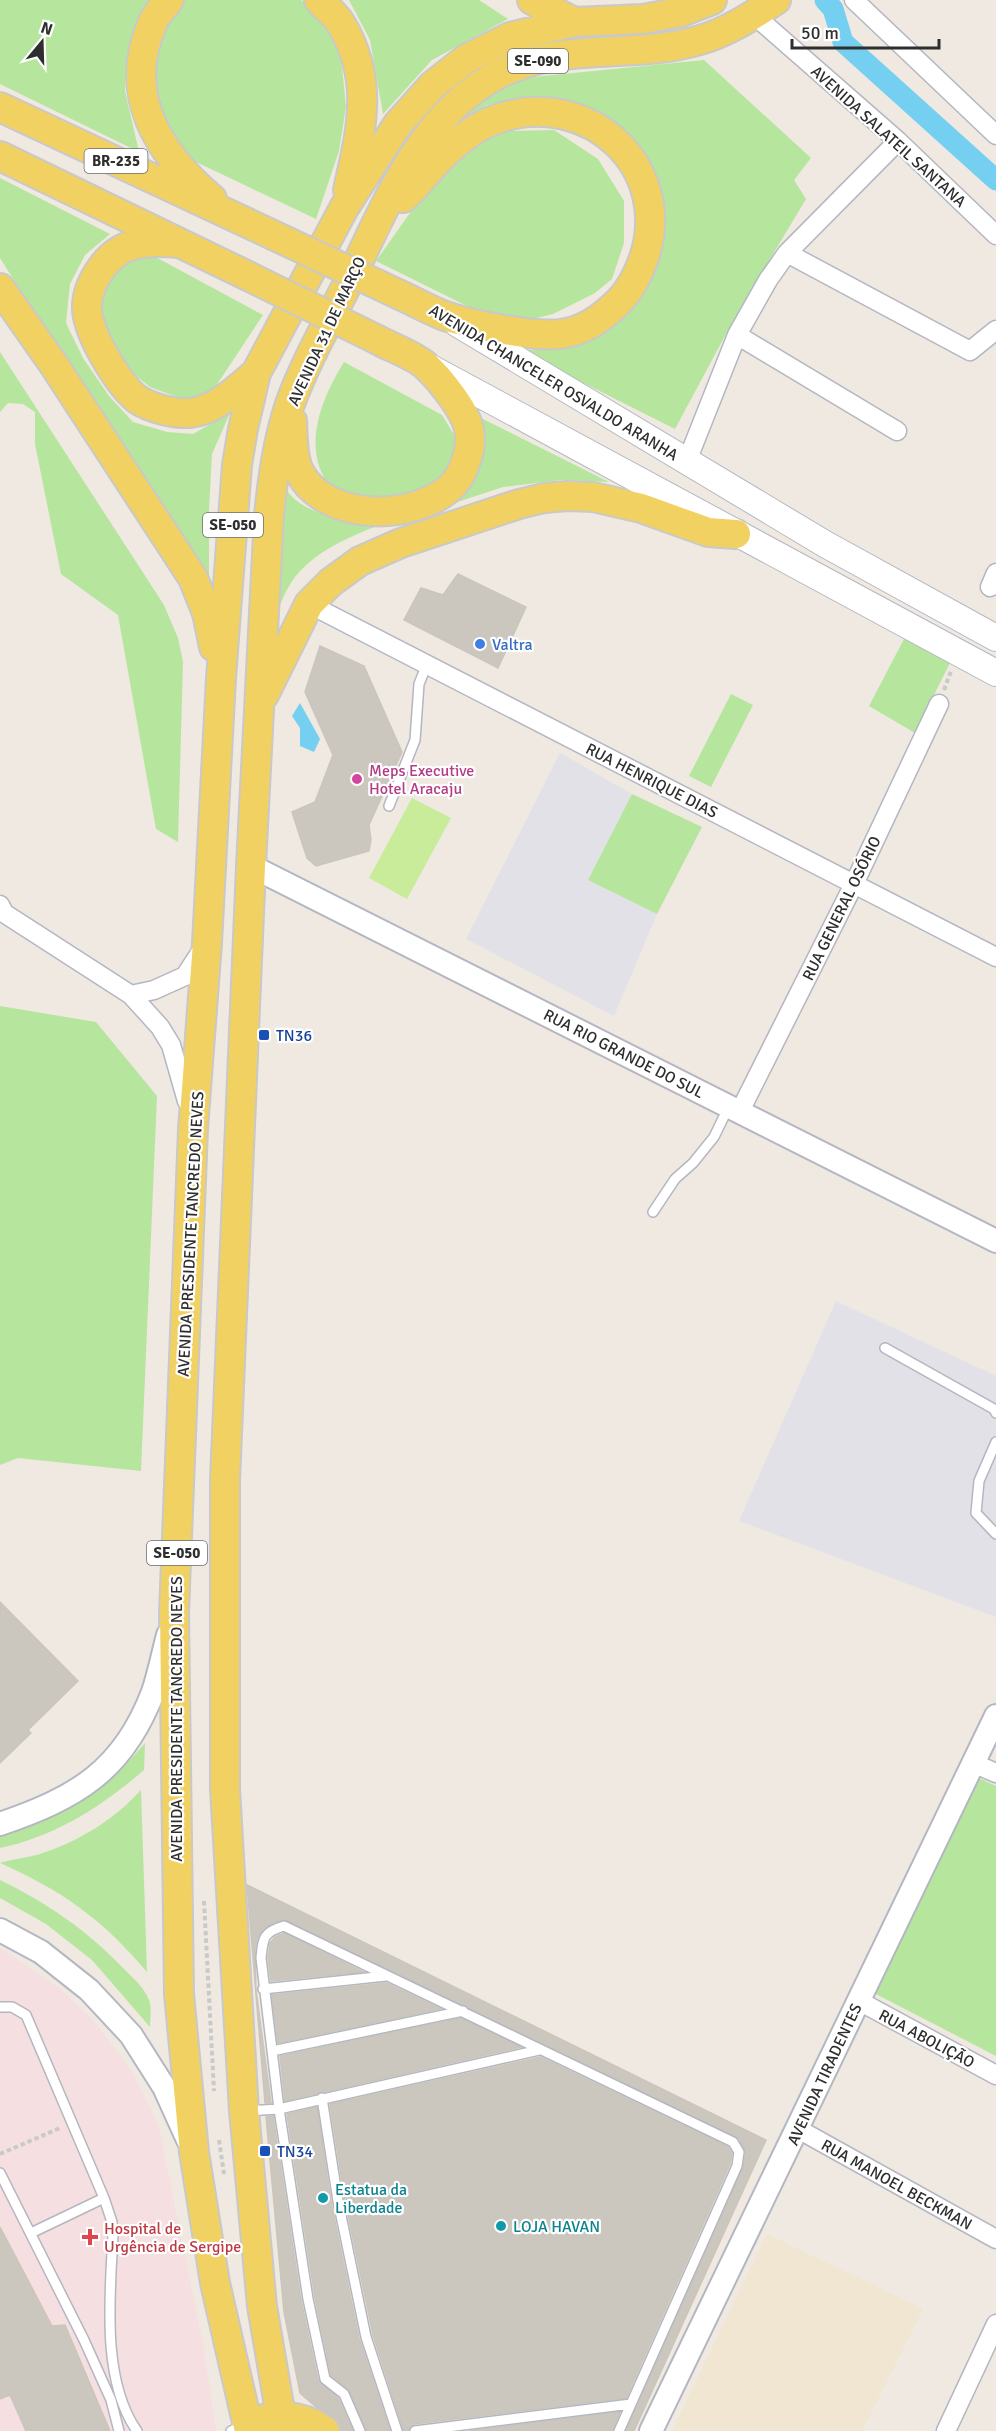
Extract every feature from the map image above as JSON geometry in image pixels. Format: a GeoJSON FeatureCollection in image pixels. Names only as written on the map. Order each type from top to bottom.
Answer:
{"type":"FeatureCollection","features":[{"type":"Feature","properties":{"kind":"main road"},"geometry":{"type":"LineString","coordinates":[[169,0],[153,21],[143,54],[142,91],[150,123],[169,153],[200,188],[232,216]]}},
{"type":"Feature","properties":{"kind":"main road"},"geometry":{"type":"LineString","coordinates":[[319,0],[340,23],[358,63],[364,93],[362,125],[344,208]]}},
{"type":"Feature","properties":{"kind":"main road"},"geometry":{"type":"LineString","coordinates":[[532,0],[574,22]]}},
{"type":"Feature","properties":{"kind":"main road","name":"SE-090"},"geometry":{"type":"LineString","coordinates":[[344,208],[398,124],[433,85],[466,59],[504,40],[574,22],[643,19],[681,12],[712,0]]}},
{"type":"Feature","properties":{"kind":"main road","name":"SE-090"},"geometry":{"type":"LineString","coordinates":[[384,211],[426,138],[460,100],[486,80],[518,66],[548,58],[673,46],[699,40],[728,29],[765,7]]}},
{"type":"Feature","properties":{"kind":"main road","name":"AVENIDA CHANCELER OSVALDO ARANHA"},"geometry":{"type":"LineString","coordinates":[[0,107],[445,316],[825,544],[996,638]]}},
{"type":"Feature","properties":{"kind":"main road"},"geometry":{"type":"LineString","coordinates":[[384,211],[407,195],[447,150],[471,132],[499,118],[524,114],[552,113],[598,127],[627,154],[642,179],[648,194],[651,214],[649,241],[637,278],[622,299],[599,320],[566,333],[535,335],[445,316]]}},
{"type":"Feature","properties":{"kind":"main road","name":"BR-235"},"geometry":{"type":"LineString","coordinates":[[0,156],[378,340],[996,674]]}},
{"type":"Feature","properties":{"kind":"main road","name":"SE-050"},"geometry":{"type":"LineString","coordinates":[[221,678],[237,465],[256,373],[344,208]]}},
{"type":"Feature","properties":{"kind":"main road","name":"AVENIDA 31 DE MARÇO"},"geometry":{"type":"LineString","coordinates":[[259,705],[273,475],[279,442],[290,404],[302,375],[384,211]]}},
{"type":"Feature","properties":{"kind":"main road"},"geometry":{"type":"LineString","coordinates":[[178,243],[155,242],[131,245],[106,261],[98,272],[90,286],[87,317],[101,352],[137,399],[159,409],[189,413],[210,407],[226,398],[256,373]]}},
{"type":"Feature","properties":{"kind":"main road"},"geometry":{"type":"LineString","coordinates":[[0,288],[84,410],[193,578],[207,613],[221,678]]}},
{"type":"Feature","properties":{"kind":"main road"},"geometry":{"type":"LineString","coordinates":[[290,404],[298,469],[308,485],[324,499],[349,508],[378,513],[406,509],[452,486],[462,470],[469,449],[469,430],[460,411],[425,365]]}},
{"type":"Feature","properties":{"kind":"main road"},"geometry":{"type":"LineString","coordinates":[[259,705],[309,604],[331,582],[360,561],[401,543],[544,498],[593,497],[641,508],[708,532],[736,534]]}},
{"type":"Feature","properties":{"kind":"main road","name":"AVENIDA PRESIDENTE TANCREDO NEVES"},"geometry":{"type":"LineString","coordinates":[[221,678],[207,943],[193,1129],[174,1613],[179,1994],[194,2152],[215,2283],[245,2429]]}},
{"type":"Feature","properties":{"kind":"main road","name":"SE-050"},"geometry":{"type":"LineString","coordinates":[[259,705],[225,1479],[225,1790],[244,2111],[262,2306],[284,2423]]}},
{"type":"Feature","properties":{"kind":"main road"},"geometry":{"type":"LineString","coordinates":[[245,2429],[284,2423],[315,2423],[325,2431]]}},
{"type":"Feature","properties":{"kind":"street"},"geometry":{"type":"LineString","coordinates":[[854,0],[996,135]]}},
{"type":"Feature","properties":{"kind":"street","name":"AVENIDA SALATEIL SANTANA"},"geometry":{"type":"LineString","coordinates":[[765,7],[898,141],[996,235]]}},
{"type":"Feature","properties":{"kind":"street"},"geometry":{"type":"LineString","coordinates":[[687,461],[737,335],[768,280],[787,253],[898,141]]}},
{"type":"Feature","properties":{"kind":"street"},"geometry":{"type":"LineString","coordinates":[[787,253],[969,351],[996,330]]}},
{"type":"Feature","properties":{"kind":"street"},"geometry":{"type":"LineString","coordinates":[[737,335],[897,431]]}},
{"type":"Feature","properties":{"kind":"street","name":"RUA HENRIQUE DIAS"},"geometry":{"type":"LineString","coordinates":[[309,604],[996,957]]}},
{"type":"Feature","properties":{"kind":"street","name":"RUA GENERAL OSÓRIO"},"geometry":{"type":"LineString","coordinates":[[735,1109],[854,884],[939,704]]}},
{"type":"Feature","properties":{"kind":"street","name":"RUA RIO GRANDE DO SUL"},"geometry":{"type":"LineString","coordinates":[[251,866],[996,1241]]}},
{"type":"Feature","properties":{"kind":"street"},"geometry":{"type":"LineString","coordinates":[[1,911],[131,995],[160,1027],[171,1045],[183,1080],[193,1129]]}},
{"type":"Feature","properties":{"kind":"street"},"geometry":{"type":"LineString","coordinates":[[131,995],[154,990],[185,976],[207,943]]}},
{"type":"Feature","properties":{"kind":"street"},"geometry":{"type":"LineString","coordinates":[[0,1824],[61,1800],[91,1782],[112,1762],[137,1726],[153,1692],[174,1613]]}},
{"type":"Feature","properties":{"kind":"street","name":"AVENIDA TIRADENTES"},"geometry":{"type":"LineString","coordinates":[[651,2431],[996,1716]]}},
{"type":"Feature","properties":{"kind":"street"},"geometry":{"type":"LineString","coordinates":[[973,1763],[996,1773]]}},
{"type":"Feature","properties":{"kind":"street"},"geometry":{"type":"LineString","coordinates":[[0,1930],[41,1952],[89,1990],[131,2035],[164,2087],[194,2152]]}},
{"type":"Feature","properties":{"kind":"street","name":"RUA ABOLIÇÃO"},"geometry":{"type":"LineString","coordinates":[[859,2001],[996,2075]]}},
{"type":"Feature","properties":{"kind":"street","name":"RUA MANOEL BECKMAN"},"geometry":{"type":"LineString","coordinates":[[798,2129],[996,2239]]}},
{"type":"Feature","properties":{"kind":"street"},"geometry":{"type":"LineString","coordinates":[[946,2431],[996,2324]]}},
{"type":"Feature","properties":{"kind":"lane"},"geometry":{"type":"LineString","coordinates":[[389,807],[415,740],[419,684],[427,664]]}},
{"type":"Feature","properties":{"kind":"lane"},"geometry":{"type":"LineString","coordinates":[[653,1212],[675,1179],[693,1163],[735,1109]]}},
{"type":"Feature","properties":{"kind":"lane"},"geometry":{"type":"LineString","coordinates":[[885,1348],[994,1409],[996,1413]]}},
{"type":"Feature","properties":{"kind":"lane"},"geometry":{"type":"LineString","coordinates":[[996,1442],[979,1481],[976,1513],[996,1534]]}},
{"type":"Feature","properties":{"kind":"lane"},"geometry":{"type":"LineString","coordinates":[[360,2431],[358,2421],[344,2394],[325,2379],[308,2299],[279,2109],[261,1958],[262,1939],[270,1930],[284,1926],[733,2142],[739,2152],[737,2166],[619,2431]]}},
{"type":"Feature","properties":{"kind":"lane"},"geometry":{"type":"LineString","coordinates":[[264,1989],[387,1976]]}},
{"type":"Feature","properties":{"kind":"lane"},"geometry":{"type":"LineString","coordinates":[[0,2007],[12,2007],[26,2015],[73,2122],[112,2222],[111,2338],[121,2396],[137,2431]]}},
{"type":"Feature","properties":{"kind":"lane"},"geometry":{"type":"LineString","coordinates":[[272,2050],[463,2011]]}},
{"type":"Feature","properties":{"kind":"lane"},"geometry":{"type":"LineString","coordinates":[[244,2111],[279,2109],[539,2050]]}},
{"type":"Feature","properties":{"kind":"lane"},"geometry":{"type":"LineString","coordinates":[[322,2098],[338,2201],[366,2337],[397,2431]]}},
{"type":"Feature","properties":{"kind":"lane"},"geometry":{"type":"LineString","coordinates":[[0,2173],[84,2340],[111,2400],[119,2431]]}},
{"type":"Feature","properties":{"kind":"lane"},"geometry":{"type":"LineString","coordinates":[[31,2233],[104,2198]]}},
{"type":"Feature","properties":{"kind":"lane"},"geometry":{"type":"LineString","coordinates":[[111,2400],[121,2396]]}},
{"type":"Feature","properties":{"kind":"lane"},"geometry":{"type":"LineString","coordinates":[[415,2431],[631,2404]]}},
{"type":"Feature","properties":{"kind":"path"},"geometry":{"type":"LineString","coordinates":[[939,704],[958,654]]}},
{"type":"Feature","properties":{"kind":"path"},"geometry":{"type":"LineString","coordinates":[[0,2154],[73,2122]]}},
{"type":"Feature","properties":{"kind":"shaded area"},"geometry":{"type":"Polygon","coordinates":[[[560,753],[632,794],[588,880],[657,914],[614,1016],[466,939],[560,753]]]}},
{"type":"Feature","properties":{"kind":"shaded area"},"geometry":{"type":"Polygon","coordinates":[[[836,1301],[996,1376],[996,1617],[739,1521],[836,1301]]]}},
{"type":"Feature","properties":{"kind":"shaded area","name":"Hospital de Urgência de Sergipe"},"geometry":{"type":"Polygon","coordinates":[[[0,1948],[59,1988],[92,2019],[133,2073],[158,2123],[204,2350],[216,2431],[0,2431],[0,1948]]]}},
{"type":"Feature","properties":{"kind":"shaded area"},"geometry":{"type":"Polygon","coordinates":[[[767,2234],[923,2309],[862,2431],[672,2431],[767,2234]]]}},
{"type":"Feature","properties":{"kind":"green space"},"geometry":{"type":"Polygon","coordinates":[[[0,0],[150,0],[127,54],[125,91],[139,152],[0,84],[0,0]]]}},
{"type":"Feature","properties":{"kind":"green space"},"geometry":{"type":"Polygon","coordinates":[[[177,0],[301,0],[318,11],[334,40],[342,66],[346,107],[339,151],[316,219],[194,161],[163,124],[150,89],[150,56],[177,0]]]}},
{"type":"Feature","properties":{"kind":"green space"},"geometry":{"type":"Polygon","coordinates":[[[349,0],[479,0],[508,19],[432,60],[383,114],[370,40],[349,0]]]}},
{"type":"Feature","properties":{"kind":"green space"},"geometry":{"type":"Polygon","coordinates":[[[704,60],[811,158],[794,180],[806,199],[734,319],[675,429],[520,351],[564,347],[604,333],[633,301],[657,220],[587,112],[551,99],[487,105],[454,133],[452,121],[464,108],[523,78],[704,60]]]}},
{"type":"Feature","properties":{"kind":"green space"},"geometry":{"type":"Polygon","coordinates":[[[554,130],[598,159],[624,201],[624,243],[612,279],[595,293],[553,314],[525,321],[473,309],[376,261],[422,196],[460,155],[503,131],[554,130]]]}},
{"type":"Feature","properties":{"kind":"green space"},"geometry":{"type":"Polygon","coordinates":[[[0,178],[110,234],[85,255],[70,284],[66,323],[83,358],[109,396],[133,422],[167,432],[193,434],[230,413],[212,454],[209,590],[0,258],[0,178]]]}},
{"type":"Feature","properties":{"kind":"green space"},"geometry":{"type":"Polygon","coordinates":[[[150,254],[263,315],[212,392],[185,400],[150,387],[118,361],[95,321],[110,267],[150,254]]]}},
{"type":"Feature","properties":{"kind":"green space"},"geometry":{"type":"Polygon","coordinates":[[[0,352],[164,605],[178,638],[183,662],[178,842],[156,829],[118,615],[61,574],[35,444],[35,412],[23,404],[8,403],[0,412],[0,352]]]}},
{"type":"Feature","properties":{"kind":"green space"},"geometry":{"type":"Polygon","coordinates":[[[344,362],[442,415],[456,438],[455,458],[449,481],[371,507],[342,494],[329,485],[320,469],[317,455],[317,427],[330,387],[344,362]]]}},
{"type":"Feature","properties":{"kind":"green space"},"geometry":{"type":"Polygon","coordinates":[[[475,415],[609,482],[561,480],[503,487],[427,512],[475,415]]]}},
{"type":"Feature","properties":{"kind":"green space"},"geometry":{"type":"Polygon","coordinates":[[[278,479],[294,499],[306,507],[336,518],[379,525],[340,542],[305,566],[288,588],[271,627],[278,479]]]}},
{"type":"Feature","properties":{"kind":"green space"},"geometry":{"type":"Polygon","coordinates":[[[904,639],[951,661],[915,733],[869,706],[904,639]]]}},
{"type":"Feature","properties":{"kind":"green space"},"geometry":{"type":"Polygon","coordinates":[[[731,694],[753,705],[711,787],[689,776],[731,694]]]}},
{"type":"Feature","properties":{"kind":"green space"},"geometry":{"type":"Polygon","coordinates":[[[632,794],[702,827],[657,914],[588,880],[632,794]]]}},
{"type":"Feature","properties":{"kind":"green space"},"geometry":{"type":"Polygon","coordinates":[[[412,798],[451,818],[407,899],[369,878],[412,798]]]}},
{"type":"Feature","properties":{"kind":"green space"},"geometry":{"type":"Polygon","coordinates":[[[0,1006],[96,1022],[157,1096],[141,1471],[18,1458],[0,1465],[0,1006]]]}},
{"type":"Feature","properties":{"kind":"green space"},"geometry":{"type":"Polygon","coordinates":[[[145,1743],[144,1770],[111,1796],[59,1828],[21,1843],[0,1848],[0,1831],[42,1820],[81,1801],[115,1775],[145,1743]]]}},
{"type":"Feature","properties":{"kind":"green space"},"geometry":{"type":"Polygon","coordinates":[[[979,1778],[996,1786],[996,2056],[872,1992],[979,1778]]]}},
{"type":"Feature","properties":{"kind":"green space"},"geometry":{"type":"Polygon","coordinates":[[[141,1790],[147,1972],[114,1937],[80,1908],[43,1884],[0,1863],[40,1854],[82,1836],[120,1811],[141,1790]]]}},
{"type":"Feature","properties":{"kind":"green space"},"geometry":{"type":"Polygon","coordinates":[[[0,1880],[66,1918],[95,1941],[138,1982],[149,2000],[150,2027],[92,1960],[46,1924],[0,1898],[0,1880]]]}},
{"type":"Feature","properties":{"kind":"water"},"geometry":{"type":"Polygon","coordinates":[[[300,703],[320,739],[314,752],[300,746],[300,728],[292,716],[300,703]]]}},
{"type":"Feature","properties":{"kind":"building","name":"Valtra"},"geometry":{"type":"Polygon","coordinates":[[[458,574],[526,607],[498,668],[404,620],[421,588],[443,595],[458,574]]]}},
{"type":"Feature","properties":{"kind":"building","name":"Meps Executive Hotel Aracaju"},"geometry":{"type":"Polygon","coordinates":[[[320,646],[364,666],[402,752],[369,825],[371,840],[369,851],[316,866],[307,858],[292,812],[315,802],[333,755],[305,692],[320,646]]]}},
{"type":"Feature","properties":{"kind":"building"},"geometry":{"type":"Polygon","coordinates":[[[0,1602],[78,1681],[28,1730],[31,1733],[0,1763],[0,1602]]]}},
{"type":"Feature","properties":{"kind":"building"},"geometry":{"type":"Polygon","coordinates":[[[247,1885],[766,2140],[634,2431],[626,2431],[743,2168],[746,2152],[739,2139],[286,1920],[274,1922],[263,1929],[257,1938],[255,1950],[256,1990],[271,2103],[265,2103],[247,1885]]]}},
{"type":"Feature","properties":{"kind":"building"},"geometry":{"type":"Polygon","coordinates":[[[284,1933],[363,1972],[271,1981],[268,1958],[270,1943],[275,1937],[284,1933]]]}},
{"type":"Feature","properties":{"kind":"building"},"geometry":{"type":"Polygon","coordinates":[[[386,1983],[441,2009],[278,2043],[272,1995],[386,1983]]]}},
{"type":"Feature","properties":{"kind":"building"},"geometry":{"type":"Polygon","coordinates":[[[461,2018],[521,2047],[285,2101],[280,2056],[461,2018]]]}},
{"type":"Feature","properties":{"kind":"building"},"geometry":{"type":"Polygon","coordinates":[[[540,2057],[728,2147],[732,2153],[730,2164],[626,2398],[414,2424],[408,2431],[404,2431],[373,2335],[345,2200],[330,2104],[540,2057]]]}},
{"type":"Feature","properties":{"kind":"building"},"geometry":{"type":"Polygon","coordinates":[[[317,2107],[331,2202],[359,2338],[390,2431],[367,2431],[350,2391],[331,2375],[315,2298],[287,2114],[317,2107]]]}},
{"type":"Feature","properties":{"kind":"building"},"geometry":{"type":"Polygon","coordinates":[[[273,2116],[301,2300],[318,2380],[338,2398],[353,2431],[341,2431],[340,2424],[335,2418],[316,2407],[300,2393],[284,2312],[266,2117],[273,2116]]]}},
{"type":"Feature","properties":{"kind":"building"},"geometry":{"type":"Polygon","coordinates":[[[0,2227],[52,2326],[65,2325],[110,2431],[26,2431],[10,2395],[0,2399],[0,2227]]]}},
{"type":"Feature","properties":{"kind":"building"},"geometry":{"type":"Polygon","coordinates":[[[620,2412],[612,2431],[469,2431],[620,2412]]]}},
{"type":"Feature","properties":{"kind":"waterway"},"geometry":{"type":"LineString","coordinates":[[825,0],[833,9],[843,42],[996,180]]}},
{"type":"Feature","properties":{"kind":"place","name":"Valtra"},"geometry":{"type":"Point","coordinates":[480,644]}},
{"type":"Feature","properties":{"kind":"place","name":"Meps Executive Hotel Aracaju"},"geometry":{"type":"Point","coordinates":[357,779]}},
{"type":"Feature","properties":{"kind":"place","name":"TN36"},"geometry":{"type":"Point","coordinates":[264,1035]}},
{"type":"Feature","properties":{"kind":"place","name":"TN34"},"geometry":{"type":"Point","coordinates":[265,2151]}},
{"type":"Feature","properties":{"kind":"place","name":"Estatua da Liberdade"},"geometry":{"type":"Point","coordinates":[323,2198]}},
{"type":"Feature","properties":{"kind":"place","name":"LOJA HAVAN"},"geometry":{"type":"Point","coordinates":[501,2226]}},
{"type":"Feature","properties":{"kind":"place","name":"Hospital de Urgência de Sergipe"},"geometry":{"type":"Point","coordinates":[90,2237]}}]}
